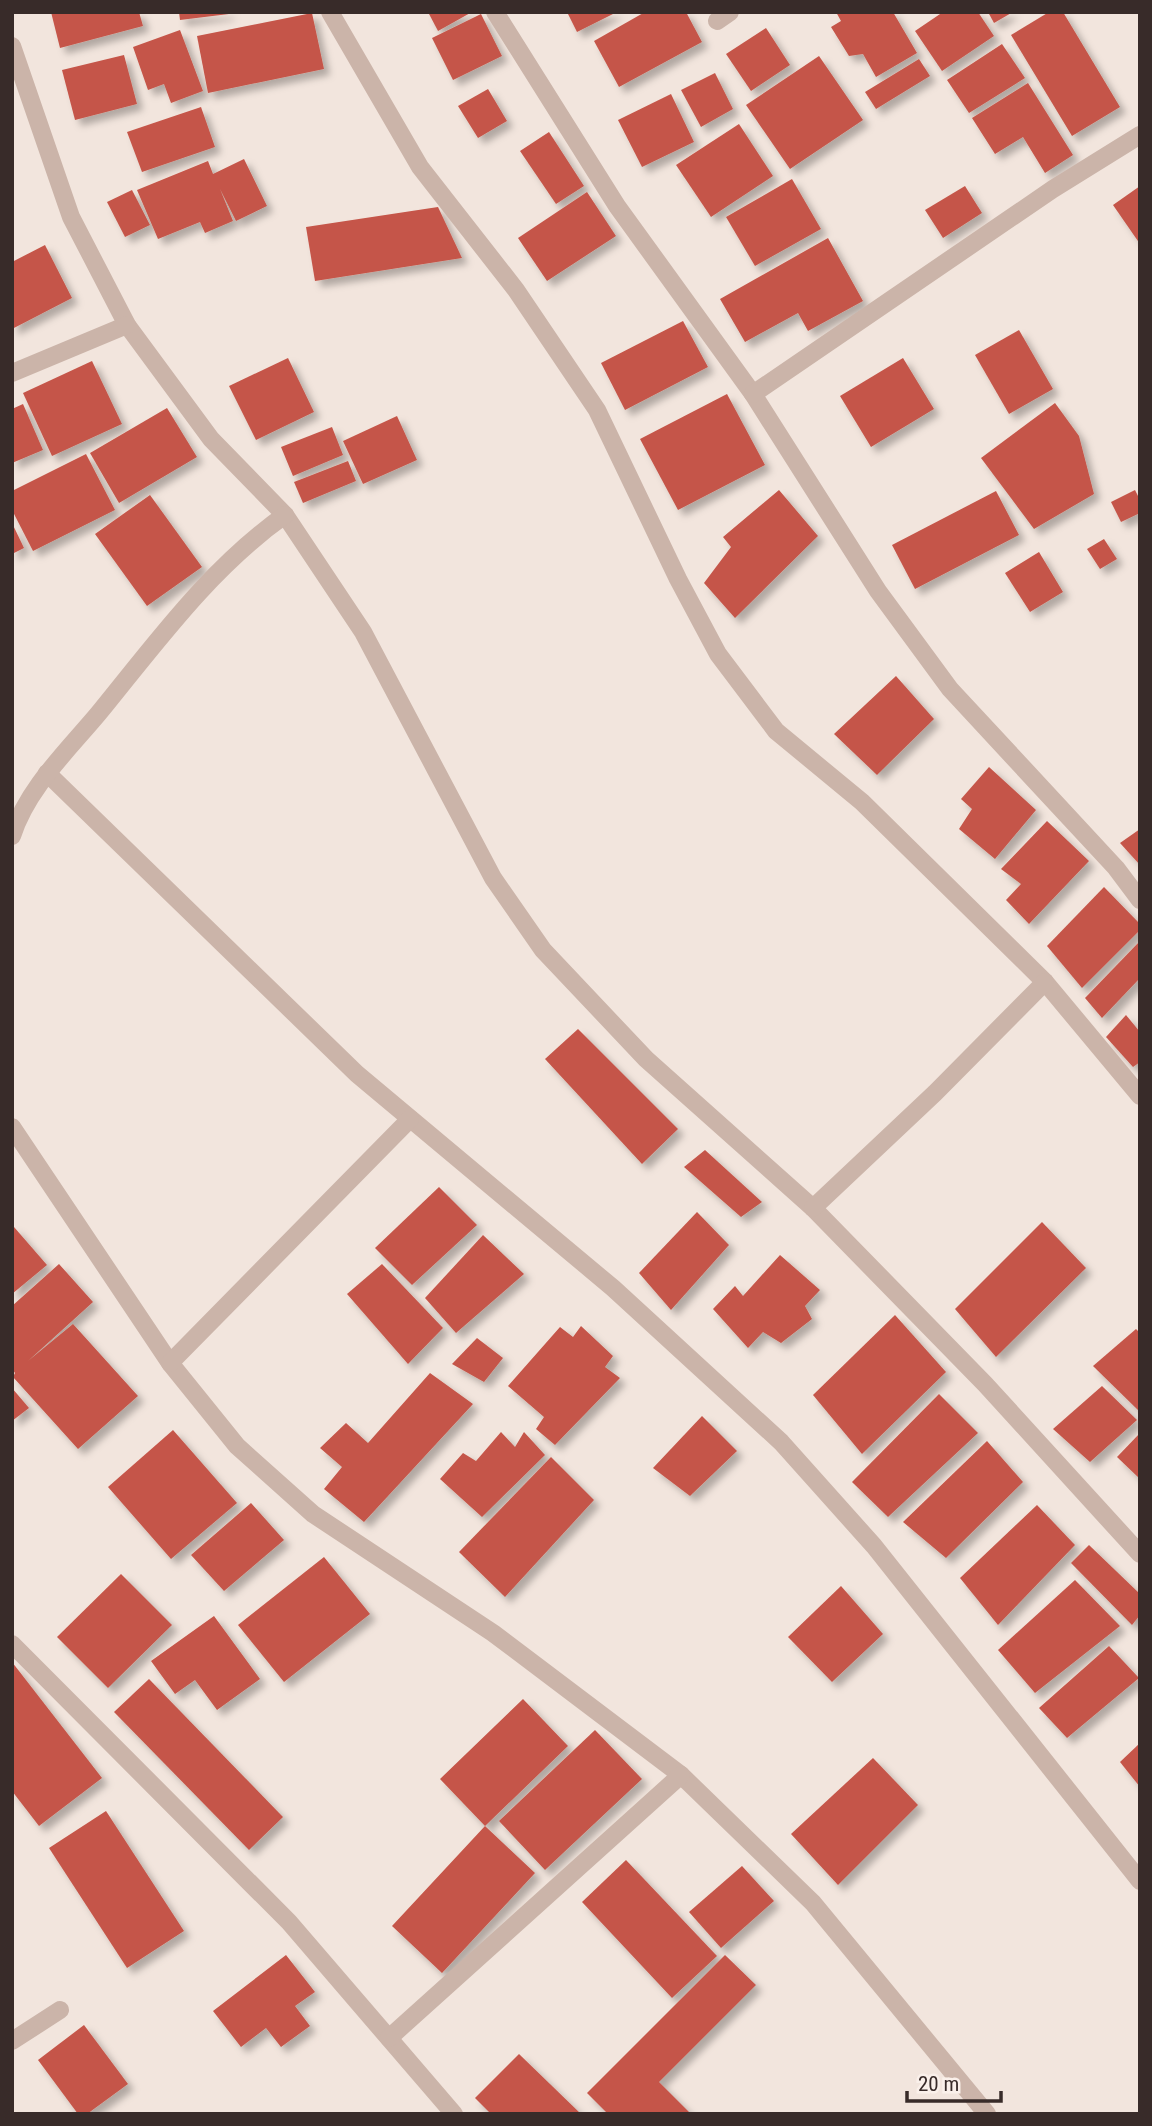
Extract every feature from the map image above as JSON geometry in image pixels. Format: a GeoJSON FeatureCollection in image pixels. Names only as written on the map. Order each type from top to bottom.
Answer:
{"type":"FeatureCollection","features":[{"type":"Feature","properties":{"kind":"street"},"geometry":{"type":"LineString","coordinates":[[330,12],[420,167],[516,290],[597,410],[678,579],[718,654],[776,731],[862,802],[1045,982],[1140,1096]]}},
{"type":"Feature","properties":{"kind":"street"},"geometry":{"type":"LineString","coordinates":[[495,12],[617,206],[753,394],[878,591],[950,689],[1107,858],[1140,900]]}},
{"type":"Feature","properties":{"kind":"street"},"geometry":{"type":"LineString","coordinates":[[12,46],[71,217],[127,325],[211,439],[285,515],[363,632],[493,878],[543,950],[646,1059],[813,1208],[985,1384],[1140,1554]]}},
{"type":"Feature","properties":{"kind":"street"},"geometry":{"type":"LineString","coordinates":[[753,394],[1052,189],[1140,135]]}},
{"type":"Feature","properties":{"kind":"street"},"geometry":{"type":"LineString","coordinates":[[12,373],[127,325]]}},
{"type":"Feature","properties":{"kind":"street"},"geometry":{"type":"LineString","coordinates":[[12,836],[16,824],[47,773],[218,571],[253,538],[285,515]]}},
{"type":"Feature","properties":{"kind":"street"},"geometry":{"type":"LineString","coordinates":[[47,773],[357,1074],[612,1288],[782,1441],[874,1546],[1140,1881]]}},
{"type":"Feature","properties":{"kind":"street"},"geometry":{"type":"LineString","coordinates":[[813,1208],[935,1093],[1045,982]]}},
{"type":"Feature","properties":{"kind":"street"},"geometry":{"type":"LineString","coordinates":[[170,1363],[411,1119]]}},
{"type":"Feature","properties":{"kind":"street"},"geometry":{"type":"LineString","coordinates":[[12,1127],[170,1363],[237,1446],[313,1514],[493,1633],[681,1775],[813,1903],[987,2114]]}},
{"type":"Feature","properties":{"kind":"street"},"geometry":{"type":"LineString","coordinates":[[13,1647],[289,1922],[454,2114]]}},
{"type":"Feature","properties":{"kind":"street"},"geometry":{"type":"LineString","coordinates":[[389,2038],[681,1775]]}},
{"type":"Feature","properties":{"kind":"street"},"geometry":{"type":"LineString","coordinates":[[12,2041],[60,2010]]}},
{"type":"Feature","properties":{"kind":"building"},"geometry":{"type":"Polygon","coordinates":[[[51,12],[139,12],[143,26],[60,48],[51,12]]]}},
{"type":"Feature","properties":{"kind":"building"},"geometry":{"type":"Polygon","coordinates":[[[179,12],[229,12],[229,14],[180,20],[179,12]]]}},
{"type":"Feature","properties":{"kind":"building"},"geometry":{"type":"Polygon","coordinates":[[[428,12],[472,12],[438,31],[428,12]]]}},
{"type":"Feature","properties":{"kind":"building"},"geometry":{"type":"Polygon","coordinates":[[[567,12],[617,12],[577,32],[567,12]]]}},
{"type":"Feature","properties":{"kind":"building"},"geometry":{"type":"Polygon","coordinates":[[[645,12],[686,12],[702,42],[619,87],[594,41],[645,12]]]}},
{"type":"Feature","properties":{"kind":"building"},"geometry":{"type":"Polygon","coordinates":[[[836,12],[893,12],[917,53],[876,77],[863,54],[849,56],[831,27],[841,21],[836,12]]]}},
{"type":"Feature","properties":{"kind":"building"},"geometry":{"type":"Polygon","coordinates":[[[943,12],[978,12],[994,36],[942,71],[915,31],[943,12]]]}},
{"type":"Feature","properties":{"kind":"building"},"geometry":{"type":"Polygon","coordinates":[[[988,12],[1013,12],[994,23],[988,12]]]}},
{"type":"Feature","properties":{"kind":"building"},"geometry":{"type":"Polygon","coordinates":[[[1049,12],[1063,12],[1120,107],[1072,136],[1011,35],[1049,12]]]}},
{"type":"Feature","properties":{"kind":"building"},"geometry":{"type":"Polygon","coordinates":[[[312,13],[324,69],[208,93],[197,36],[312,13]]]}},
{"type":"Feature","properties":{"kind":"building"},"geometry":{"type":"Polygon","coordinates":[[[481,14],[502,56],[453,80],[432,38],[481,14]]]}},
{"type":"Feature","properties":{"kind":"building"},"geometry":{"type":"Polygon","coordinates":[[[766,28],[790,65],[751,91],[726,54],[766,28]]]}},
{"type":"Feature","properties":{"kind":"building"},"geometry":{"type":"Polygon","coordinates":[[[180,30],[203,91],[171,103],[164,84],[148,90],[133,47],[180,30]]]}},
{"type":"Feature","properties":{"kind":"building"},"geometry":{"type":"Polygon","coordinates":[[[1002,44],[1025,78],[969,113],[947,80],[1002,44]]]}},
{"type":"Feature","properties":{"kind":"building"},"geometry":{"type":"Polygon","coordinates":[[[124,55],[137,104],[75,120],[62,70],[124,55]]]}},
{"type":"Feature","properties":{"kind":"building"},"geometry":{"type":"Polygon","coordinates":[[[819,56],[863,120],[790,169],[746,105],[819,56]]]}},
{"type":"Feature","properties":{"kind":"building"},"geometry":{"type":"Polygon","coordinates":[[[919,59],[930,76],[876,109],[865,92],[919,59]]]}},
{"type":"Feature","properties":{"kind":"building"},"geometry":{"type":"Polygon","coordinates":[[[715,73],[733,109],[701,127],[681,90],[715,73]]]}},
{"type":"Feature","properties":{"kind":"building"},"geometry":{"type":"Polygon","coordinates":[[[1028,83],[1073,155],[1045,173],[1023,137],[995,154],[972,118],[1028,83]]]}},
{"type":"Feature","properties":{"kind":"building"},"geometry":{"type":"Polygon","coordinates":[[[488,89],[507,121],[478,138],[458,106],[488,89]]]}},
{"type":"Feature","properties":{"kind":"building"},"geometry":{"type":"Polygon","coordinates":[[[671,94],[694,142],[642,167],[618,120],[671,94]]]}},
{"type":"Feature","properties":{"kind":"building"},"geometry":{"type":"Polygon","coordinates":[[[201,107],[215,147],[142,172],[127,132],[201,107]]]}},
{"type":"Feature","properties":{"kind":"building"},"geometry":{"type":"Polygon","coordinates":[[[739,124],[773,176],[711,217],[676,165],[739,124]]]}},
{"type":"Feature","properties":{"kind":"building"},"geometry":{"type":"Polygon","coordinates":[[[549,132],[584,186],[556,204],[520,151],[549,132]]]}},
{"type":"Feature","properties":{"kind":"building"},"geometry":{"type":"Polygon","coordinates":[[[244,159],[267,206],[236,221],[220,189],[233,221],[205,233],[200,222],[158,239],[137,190],[208,161],[213,174],[244,159]]]}},
{"type":"Feature","properties":{"kind":"building"},"geometry":{"type":"Polygon","coordinates":[[[792,179],[821,229],[755,266],[726,217],[792,179]]]}},
{"type":"Feature","properties":{"kind":"building"},"geometry":{"type":"Polygon","coordinates":[[[965,186],[982,213],[943,238],[925,210],[965,186]]]}},
{"type":"Feature","properties":{"kind":"building"},"geometry":{"type":"Polygon","coordinates":[[[1140,186],[1140,244],[1113,205],[1140,186]]]}},
{"type":"Feature","properties":{"kind":"building"},"geometry":{"type":"Polygon","coordinates":[[[132,190],[150,225],[125,237],[107,202],[132,190]]]}},
{"type":"Feature","properties":{"kind":"building"},"geometry":{"type":"Polygon","coordinates":[[[587,192],[616,236],[547,281],[518,238],[587,192]]]}},
{"type":"Feature","properties":{"kind":"building"},"geometry":{"type":"Polygon","coordinates":[[[438,207],[462,258],[315,281],[306,227],[438,207]]]}},
{"type":"Feature","properties":{"kind":"building"},"geometry":{"type":"Polygon","coordinates":[[[828,238],[863,301],[808,331],[798,313],[745,342],[720,299],[828,238]]]}},
{"type":"Feature","properties":{"kind":"building"},"geometry":{"type":"Polygon","coordinates":[[[45,245],[72,298],[12,329],[12,262],[45,245]]]}},
{"type":"Feature","properties":{"kind":"building"},"geometry":{"type":"Polygon","coordinates":[[[683,321],[708,367],[625,410],[601,363],[683,321]]]}},
{"type":"Feature","properties":{"kind":"building"},"geometry":{"type":"Polygon","coordinates":[[[1019,330],[1053,389],[1009,414],[975,355],[1019,330]]]}},
{"type":"Feature","properties":{"kind":"building"},"geometry":{"type":"Polygon","coordinates":[[[288,358],[314,412],[256,440],[229,386],[288,358]]]}},
{"type":"Feature","properties":{"kind":"building"},"geometry":{"type":"Polygon","coordinates":[[[903,358],[934,409],[871,447],[840,396],[903,358]]]}},
{"type":"Feature","properties":{"kind":"building"},"geometry":{"type":"Polygon","coordinates":[[[92,361],[122,424],[52,456],[23,393],[92,361]]]}},
{"type":"Feature","properties":{"kind":"building"},"geometry":{"type":"Polygon","coordinates":[[[727,394],[765,465],[678,510],[640,439],[727,394]]]}},
{"type":"Feature","properties":{"kind":"building"},"geometry":{"type":"Polygon","coordinates":[[[1055,403],[1079,436],[1094,494],[1034,529],[981,458],[1055,403]]]}},
{"type":"Feature","properties":{"kind":"building"},"geometry":{"type":"Polygon","coordinates":[[[23,404],[43,450],[12,463],[12,409],[23,404]]]}},
{"type":"Feature","properties":{"kind":"building"},"geometry":{"type":"Polygon","coordinates":[[[167,408],[197,457],[119,503],[90,453],[167,408]]]}},
{"type":"Feature","properties":{"kind":"building"},"geometry":{"type":"Polygon","coordinates":[[[397,416],[417,460],[363,484],[343,441],[397,416]]]}},
{"type":"Feature","properties":{"kind":"building"},"geometry":{"type":"Polygon","coordinates":[[[332,427],[343,455],[293,476],[281,447],[332,427]]]}},
{"type":"Feature","properties":{"kind":"building"},"geometry":{"type":"Polygon","coordinates":[[[86,454],[115,510],[33,551],[12,510],[12,491],[86,454]]]}},
{"type":"Feature","properties":{"kind":"building"},"geometry":{"type":"Polygon","coordinates":[[[348,461],[356,481],[303,503],[294,482],[348,461]]]}},
{"type":"Feature","properties":{"kind":"building"},"geometry":{"type":"Polygon","coordinates":[[[779,490],[818,536],[735,618],[704,583],[731,547],[723,537],[779,490]]]}},
{"type":"Feature","properties":{"kind":"building"},"geometry":{"type":"Polygon","coordinates":[[[1135,490],[1140,500],[1140,513],[1121,522],[1111,502],[1135,490]]]}},
{"type":"Feature","properties":{"kind":"building"},"geometry":{"type":"Polygon","coordinates":[[[996,491],[1019,535],[915,589],[892,545],[996,491]]]}},
{"type":"Feature","properties":{"kind":"building"},"geometry":{"type":"Polygon","coordinates":[[[150,495],[202,567],[147,606],[95,534],[150,495]]]}},
{"type":"Feature","properties":{"kind":"building"},"geometry":{"type":"Polygon","coordinates":[[[12,523],[24,548],[12,554],[12,523]]]}},
{"type":"Feature","properties":{"kind":"building"},"geometry":{"type":"Polygon","coordinates":[[[1104,539],[1117,559],[1100,569],[1087,549],[1104,539]]]}},
{"type":"Feature","properties":{"kind":"building"},"geometry":{"type":"Polygon","coordinates":[[[1039,552],[1063,592],[1030,612],[1005,573],[1039,552]]]}},
{"type":"Feature","properties":{"kind":"building"},"geometry":{"type":"Polygon","coordinates":[[[896,676],[934,719],[877,775],[834,734],[896,676]]]}},
{"type":"Feature","properties":{"kind":"building"},"geometry":{"type":"Polygon","coordinates":[[[989,767],[1036,810],[995,859],[959,829],[972,809],[961,799],[989,767]]]}},
{"type":"Feature","properties":{"kind":"building"},"geometry":{"type":"Polygon","coordinates":[[[1047,821],[1089,861],[1029,924],[1006,900],[1021,884],[1001,869],[1047,821]]]}},
{"type":"Feature","properties":{"kind":"building"},"geometry":{"type":"Polygon","coordinates":[[[1140,829],[1140,865],[1120,843],[1140,829]]]}},
{"type":"Feature","properties":{"kind":"building"},"geometry":{"type":"Polygon","coordinates":[[[1104,887],[1140,924],[1140,930],[1082,988],[1047,946],[1104,887]]]}},
{"type":"Feature","properties":{"kind":"building"},"geometry":{"type":"Polygon","coordinates":[[[1140,941],[1140,978],[1102,1018],[1085,998],[1140,941]]]}},
{"type":"Feature","properties":{"kind":"building"},"geometry":{"type":"Polygon","coordinates":[[[1126,1015],[1140,1032],[1140,1062],[1133,1067],[1106,1037],[1126,1015]]]}},
{"type":"Feature","properties":{"kind":"building"},"geometry":{"type":"Polygon","coordinates":[[[578,1029],[678,1129],[642,1164],[545,1059],[578,1029]]]}},
{"type":"Feature","properties":{"kind":"building"},"geometry":{"type":"Polygon","coordinates":[[[705,1150],[762,1202],[741,1217],[684,1167],[705,1150]]]}},
{"type":"Feature","properties":{"kind":"building"},"geometry":{"type":"Polygon","coordinates":[[[439,1187],[477,1225],[412,1285],[375,1248],[439,1187]]]}},
{"type":"Feature","properties":{"kind":"building"},"geometry":{"type":"Polygon","coordinates":[[[697,1212],[729,1245],[671,1310],[639,1273],[697,1212]]]}},
{"type":"Feature","properties":{"kind":"building"},"geometry":{"type":"Polygon","coordinates":[[[1042,1222],[1086,1268],[996,1357],[955,1309],[1042,1222]]]}},
{"type":"Feature","properties":{"kind":"building"},"geometry":{"type":"Polygon","coordinates":[[[14,1227],[47,1265],[12,1294],[12,1228],[14,1227]]]}},
{"type":"Feature","properties":{"kind":"building"},"geometry":{"type":"Polygon","coordinates":[[[483,1235],[524,1274],[456,1333],[425,1298],[483,1235]]]}},
{"type":"Feature","properties":{"kind":"building"},"geometry":{"type":"Polygon","coordinates":[[[780,1255],[820,1290],[805,1306],[812,1319],[781,1343],[763,1332],[748,1348],[713,1309],[735,1286],[743,1296],[780,1255]]]}},
{"type":"Feature","properties":{"kind":"building"},"geometry":{"type":"Polygon","coordinates":[[[59,1264],[93,1302],[28,1361],[73,1324],[138,1396],[78,1449],[13,1377],[15,1373],[12,1369],[12,1306],[59,1264]]]}},
{"type":"Feature","properties":{"kind":"building"},"geometry":{"type":"Polygon","coordinates":[[[382,1264],[443,1328],[408,1364],[347,1294],[382,1264]]]}},
{"type":"Feature","properties":{"kind":"building"},"geometry":{"type":"Polygon","coordinates":[[[895,1315],[946,1372],[862,1454],[813,1395],[895,1315]]]}},
{"type":"Feature","properties":{"kind":"building"},"geometry":{"type":"Polygon","coordinates":[[[581,1326],[613,1356],[605,1367],[620,1378],[555,1445],[536,1429],[544,1417],[508,1386],[560,1327],[573,1337],[581,1326]]]}},
{"type":"Feature","properties":{"kind":"building"},"geometry":{"type":"Polygon","coordinates":[[[1136,1329],[1140,1333],[1140,1412],[1093,1366],[1136,1329]]]}},
{"type":"Feature","properties":{"kind":"building"},"geometry":{"type":"Polygon","coordinates":[[[477,1338],[503,1358],[484,1382],[452,1364],[477,1338]]]}},
{"type":"Feature","properties":{"kind":"building"},"geometry":{"type":"Polygon","coordinates":[[[430,1373],[473,1404],[364,1522],[324,1489],[342,1467],[320,1448],[346,1423],[368,1443],[430,1373]]]}},
{"type":"Feature","properties":{"kind":"building"},"geometry":{"type":"Polygon","coordinates":[[[1102,1386],[1137,1420],[1090,1462],[1053,1429],[1102,1386]]]}},
{"type":"Feature","properties":{"kind":"building"},"geometry":{"type":"Polygon","coordinates":[[[12,1388],[29,1408],[12,1421],[12,1388]]]}},
{"type":"Feature","properties":{"kind":"building"},"geometry":{"type":"Polygon","coordinates":[[[939,1394],[978,1433],[888,1517],[852,1482],[939,1394]]]}},
{"type":"Feature","properties":{"kind":"building"},"geometry":{"type":"Polygon","coordinates":[[[702,1416],[737,1451],[690,1496],[653,1468],[702,1416]]]}},
{"type":"Feature","properties":{"kind":"building"},"geometry":{"type":"Polygon","coordinates":[[[173,1430],[237,1503],[171,1559],[108,1487],[173,1430]]]}},
{"type":"Feature","properties":{"kind":"building"},"geometry":{"type":"Polygon","coordinates":[[[501,1432],[515,1447],[524,1432],[545,1455],[482,1517],[440,1479],[463,1453],[476,1461],[501,1432]]]}},
{"type":"Feature","properties":{"kind":"building"},"geometry":{"type":"Polygon","coordinates":[[[1140,1433],[1140,1479],[1117,1457],[1140,1433]]]}},
{"type":"Feature","properties":{"kind":"building"},"geometry":{"type":"Polygon","coordinates":[[[987,1441],[1023,1482],[946,1558],[903,1522],[987,1441]]]}},
{"type":"Feature","properties":{"kind":"building"},"geometry":{"type":"Polygon","coordinates":[[[551,1457],[594,1500],[505,1597],[459,1552],[551,1457]]]}},
{"type":"Feature","properties":{"kind":"building"},"geometry":{"type":"Polygon","coordinates":[[[251,1503],[284,1540],[224,1591],[191,1555],[251,1503]]]}},
{"type":"Feature","properties":{"kind":"building"},"geometry":{"type":"Polygon","coordinates":[[[1037,1505],[1075,1545],[998,1625],[960,1578],[1037,1505]]]}},
{"type":"Feature","properties":{"kind":"building"},"geometry":{"type":"Polygon","coordinates":[[[1089,1545],[1140,1594],[1140,1615],[1132,1625],[1071,1563],[1089,1545]]]}},
{"type":"Feature","properties":{"kind":"building"},"geometry":{"type":"Polygon","coordinates":[[[324,1557],[370,1614],[284,1682],[238,1625],[324,1557]]]}},
{"type":"Feature","properties":{"kind":"building"},"geometry":{"type":"Polygon","coordinates":[[[121,1574],[172,1625],[108,1688],[57,1637],[121,1574]]]}},
{"type":"Feature","properties":{"kind":"building"},"geometry":{"type":"Polygon","coordinates":[[[1075,1580],[1120,1626],[1035,1693],[998,1650],[1075,1580]]]}},
{"type":"Feature","properties":{"kind":"building"},"geometry":{"type":"Polygon","coordinates":[[[841,1586],[883,1634],[832,1682],[788,1637],[841,1586]]]}},
{"type":"Feature","properties":{"kind":"building"},"geometry":{"type":"Polygon","coordinates":[[[214,1616],[260,1679],[217,1710],[195,1680],[175,1694],[151,1661],[214,1616]]]}},
{"type":"Feature","properties":{"kind":"building"},"geometry":{"type":"Polygon","coordinates":[[[1109,1646],[1139,1678],[1067,1738],[1039,1708],[1109,1646]]]}},
{"type":"Feature","properties":{"kind":"building"},"geometry":{"type":"Polygon","coordinates":[[[12,1662],[102,1778],[39,1826],[12,1791],[12,1662]]]}},
{"type":"Feature","properties":{"kind":"building"},"geometry":{"type":"Polygon","coordinates":[[[149,1679],[283,1817],[249,1850],[114,1712],[149,1679]]]}},
{"type":"Feature","properties":{"kind":"building"},"geometry":{"type":"Polygon","coordinates":[[[523,1699],[568,1746],[485,1826],[440,1779],[523,1699]]]}},
{"type":"Feature","properties":{"kind":"building"},"geometry":{"type":"Polygon","coordinates":[[[595,1730],[642,1779],[545,1870],[499,1821],[595,1730]]]}},
{"type":"Feature","properties":{"kind":"building"},"geometry":{"type":"Polygon","coordinates":[[[1140,1743],[1140,1787],[1120,1762],[1140,1743]]]}},
{"type":"Feature","properties":{"kind":"building"},"geometry":{"type":"Polygon","coordinates":[[[873,1758],[918,1805],[838,1885],[791,1834],[873,1758]]]}},
{"type":"Feature","properties":{"kind":"building"},"geometry":{"type":"Polygon","coordinates":[[[106,1811],[184,1931],[127,1968],[49,1848],[106,1811]]]}},
{"type":"Feature","properties":{"kind":"building"},"geometry":{"type":"Polygon","coordinates":[[[485,1826],[535,1873],[442,1973],[392,1926],[485,1826]]]}},
{"type":"Feature","properties":{"kind":"building"},"geometry":{"type":"Polygon","coordinates":[[[626,1860],[717,1956],[672,1998],[582,1902],[626,1860]]]}},
{"type":"Feature","properties":{"kind":"building"},"geometry":{"type":"Polygon","coordinates":[[[742,1866],[774,1901],[721,1948],[689,1912],[742,1866]]]}},
{"type":"Feature","properties":{"kind":"building"},"geometry":{"type":"Polygon","coordinates":[[[286,1955],[315,1992],[295,2006],[310,2026],[281,2047],[266,2028],[241,2047],[213,2011],[286,1955]]]}},
{"type":"Feature","properties":{"kind":"building"},"geometry":{"type":"Polygon","coordinates":[[[725,1955],[756,1985],[659,2082],[691,2114],[608,2114],[587,2093],[725,1955]]]}},
{"type":"Feature","properties":{"kind":"building"},"geometry":{"type":"Polygon","coordinates":[[[84,2025],[128,2084],[87,2114],[78,2114],[38,2060],[84,2025]]]}},
{"type":"Feature","properties":{"kind":"building"},"geometry":{"type":"Polygon","coordinates":[[[519,2054],[581,2114],[491,2114],[475,2098],[519,2054]]]}}]}
